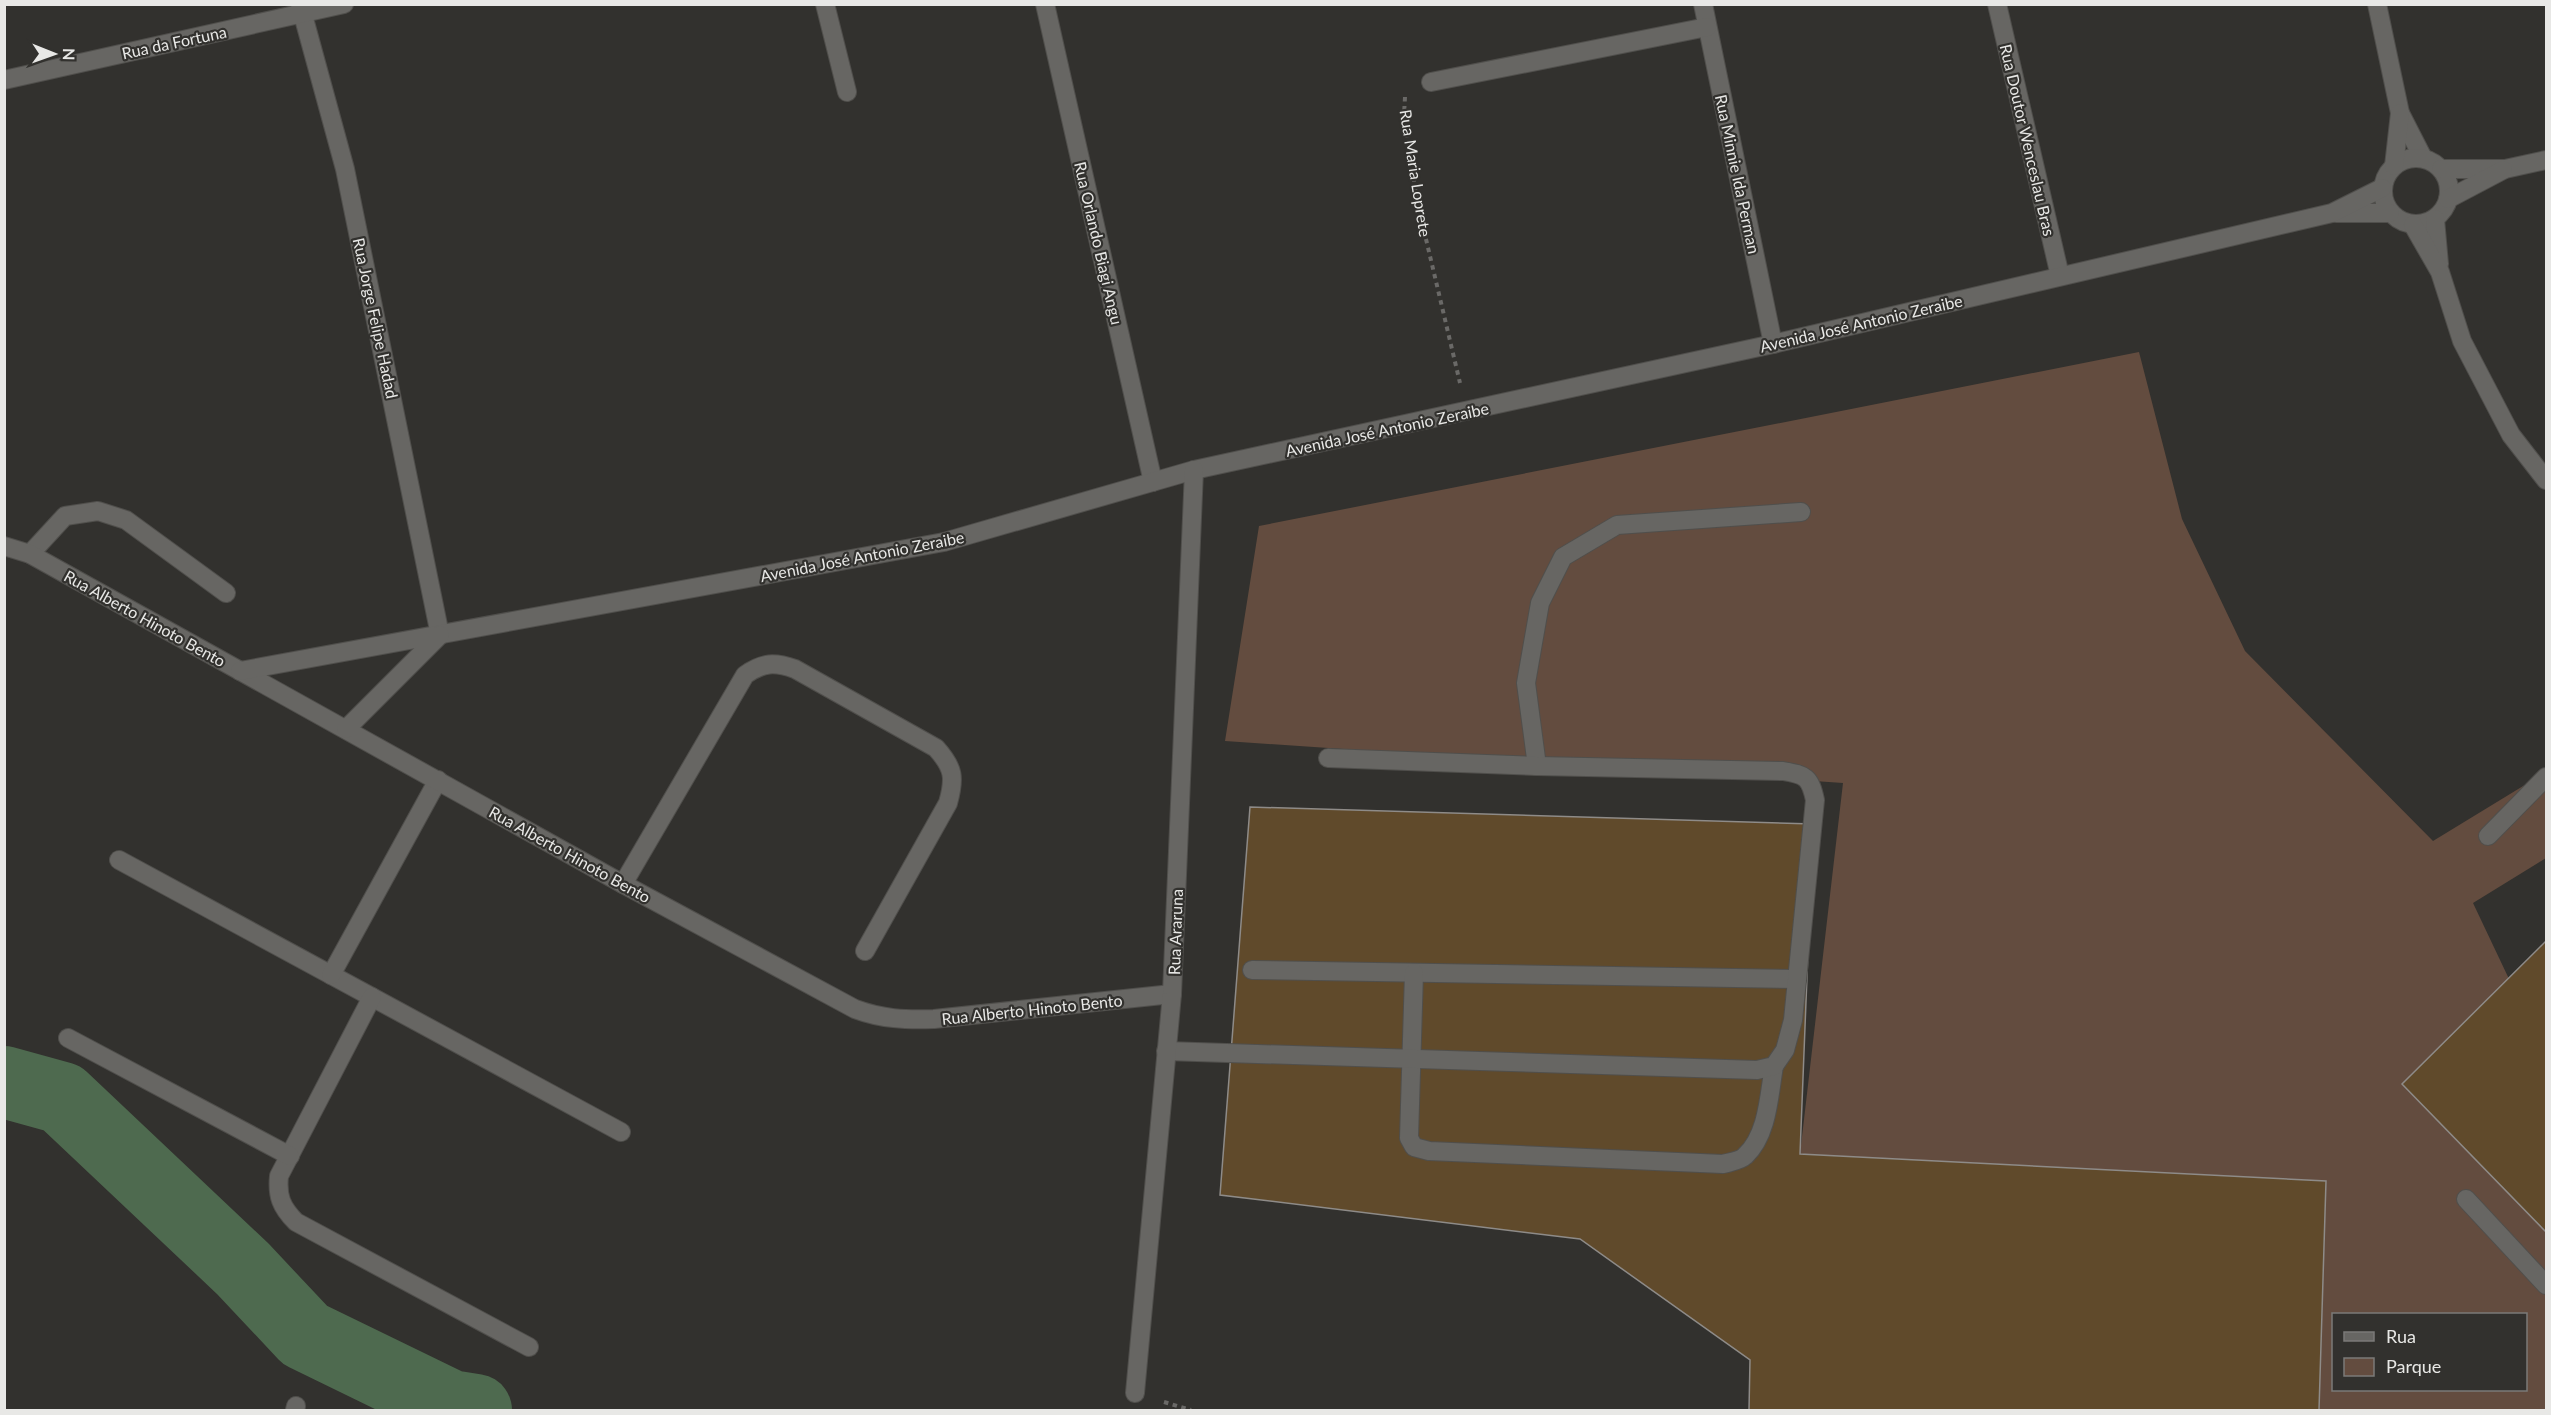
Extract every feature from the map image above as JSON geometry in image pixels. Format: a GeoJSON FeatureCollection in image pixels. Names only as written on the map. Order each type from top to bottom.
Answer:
{"type":"FeatureCollection","features":[{"type":"Feature","properties":{"kind":"street","name":"Rua da Fortuna"},"geometry":{"type":"LineString","coordinates":[[4,80],[302,9],[344,4]]}},
{"type":"Feature","properties":{"kind":"street"},"geometry":{"type":"LineString","coordinates":[[825,4],[847,92]]}},
{"type":"Feature","properties":{"kind":"street","name":"Rua Orlando Biagi Angu"},"geometry":{"type":"LineString","coordinates":[[1045,4],[1153,482]]}},
{"type":"Feature","properties":{"kind":"street","name":"Rua Minnie Ida Perman"},"geometry":{"type":"LineString","coordinates":[[1703,4],[1773,344]]}},
{"type":"Feature","properties":{"kind":"street","name":"Rua Doutor Wenceslau Bras"},"geometry":{"type":"LineString","coordinates":[[1997,4],[2060,276]]}},
{"type":"Feature","properties":{"kind":"street"},"geometry":{"type":"LineString","coordinates":[[2377,4],[2400,113],[2423,158],[2441,169],[2505,169],[2547,160]]}},
{"type":"Feature","properties":{"kind":"street","name":"Rua Jorge Felipe Hadad"},"geometry":{"type":"LineString","coordinates":[[302,9],[347,181],[440,634]]}},
{"type":"Feature","properties":{"kind":"street"},"geometry":{"type":"LineString","coordinates":[[1431,82],[1707,27]]}},
{"type":"Feature","properties":{"kind":"street"},"geometry":{"type":"LineString","coordinates":[[2394,166],[2400,113]]}},
{"type":"Feature","properties":{"kind":"street"},"geometry":{"type":"LineString","coordinates":[[2423,158],[2403,160],[2394,166],[2387,174],[2382,188],[2382,195],[2390,213],[2402,222],[2413,225],[2425,224],[2435,219],[2443,210],[2448,199],[2449,188],[2441,169]]}},
{"type":"Feature","properties":{"kind":"street"},"geometry":{"type":"LineString","coordinates":[[2448,199],[2505,169]]}},
{"type":"Feature","properties":{"kind":"street","name":"Avenida José Antonio Zeraibe"},"geometry":{"type":"LineString","coordinates":[[2332,213],[2382,188]]}},
{"type":"Feature","properties":{"kind":"street","name":"Avenida José Antonio Zeraibe"},"geometry":{"type":"LineString","coordinates":[[240,671],[944,542],[1194,470],[1773,344],[2332,213],[2390,213]]}},
{"type":"Feature","properties":{"kind":"street"},"geometry":{"type":"LineString","coordinates":[[2435,219],[2440,272]]}},
{"type":"Feature","properties":{"kind":"street"},"geometry":{"type":"LineString","coordinates":[[2413,225],[2440,272],[2462,341],[2511,435],[2547,480]]}},
{"type":"Feature","properties":{"kind":"street","name":"Rua Araruna"},"geometry":{"type":"LineString","coordinates":[[1135,1393],[1172,994],[1194,470]]}},
{"type":"Feature","properties":{"kind":"street"},"geometry":{"type":"LineString","coordinates":[[30,554],[65,516],[98,511],[126,520],[226,592]]}},
{"type":"Feature","properties":{"kind":"street"},"geometry":{"type":"LineString","coordinates":[[1537,766],[1526,683],[1540,603],[1563,557],[1617,525],[1801,512]]}},
{"type":"Feature","properties":{"kind":"street","name":"Rua Alberto Hinoto Bento"},"geometry":{"type":"LineString","coordinates":[[4,546],[30,554],[623,884],[855,1009],[878,1018],[934,1019],[1172,994]]}},
{"type":"Feature","properties":{"kind":"street"},"geometry":{"type":"LineString","coordinates":[[346,729],[440,634]]}},
{"type":"Feature","properties":{"kind":"street"},"geometry":{"type":"LineString","coordinates":[[623,884],[745,675],[759,665],[777,663],[795,669],[936,748],[948,761],[953,782],[948,803],[865,951]]}},
{"type":"Feature","properties":{"kind":"street"},"geometry":{"type":"LineString","coordinates":[[1328,758],[1537,766],[1783,771],[1800,774],[1811,783],[1815,800],[1793,1020],[1785,1050],[1774,1066],[1768,1103],[1758,1141],[1743,1158],[1723,1164],[1429,1151],[1414,1147],[1410,1138],[1409,1123],[1414,973]]}},
{"type":"Feature","properties":{"kind":"street"},"geometry":{"type":"LineString","coordinates":[[2488,836],[2547,777]]}},
{"type":"Feature","properties":{"kind":"street"},"geometry":{"type":"LineString","coordinates":[[331,975],[438,780]]}},
{"type":"Feature","properties":{"kind":"street"},"geometry":{"type":"LineString","coordinates":[[118,860],[621,1132]]}},
{"type":"Feature","properties":{"kind":"street"},"geometry":{"type":"LineString","coordinates":[[1251,970],[1797,980]]}},
{"type":"Feature","properties":{"kind":"street"},"geometry":{"type":"LineString","coordinates":[[372,997],[279,1176],[278,1191],[283,1209],[296,1222],[529,1347]]}},
{"type":"Feature","properties":{"kind":"street"},"geometry":{"type":"LineString","coordinates":[[68,1038],[290,1156]]}},
{"type":"Feature","properties":{"kind":"street"},"geometry":{"type":"LineString","coordinates":[[1166,1051],[1757,1070],[1774,1066]]}},
{"type":"Feature","properties":{"kind":"street"},"geometry":{"type":"LineString","coordinates":[[2466,1199],[2547,1285]]}},
{"type":"Feature","properties":{"kind":"path","name":"Rua Maria Loprete"},"geometry":{"type":"LineString","coordinates":[[1431,82],[1412,88],[1405,97],[1404,115],[1417,201],[1468,412]]}},
{"type":"Feature","properties":{"kind":"green space"},"geometry":{"type":"Polygon","coordinates":[[[2139,352],[2182,519],[2245,651],[2433,841],[2546,772],[2546,858],[2473,903],[2546,1057],[2546,1410],[2319,1410],[2326,1181],[1800,1154],[1843,783],[1225,741],[1259,526],[2139,352]]]}},
{"type":"Feature","properties":{"kind":"building"},"geometry":{"type":"Polygon","coordinates":[[[1250,807],[1813,824],[1800,1154],[2326,1181],[2319,1410],[1749,1410],[1750,1360],[1580,1239],[1220,1195],[1250,807]]]}},
{"type":"Feature","properties":{"kind":"building"},"geometry":{"type":"Polygon","coordinates":[[[2546,941],[2546,1232],[2402,1084],[2546,941]]]}},
{"type":"Feature","properties":{"kind":"waterway"},"geometry":{"type":"LineString","coordinates":[[4,1082],[62,1098],[243,1269],[305,1335],[451,1406],[476,1410]]}}]}
